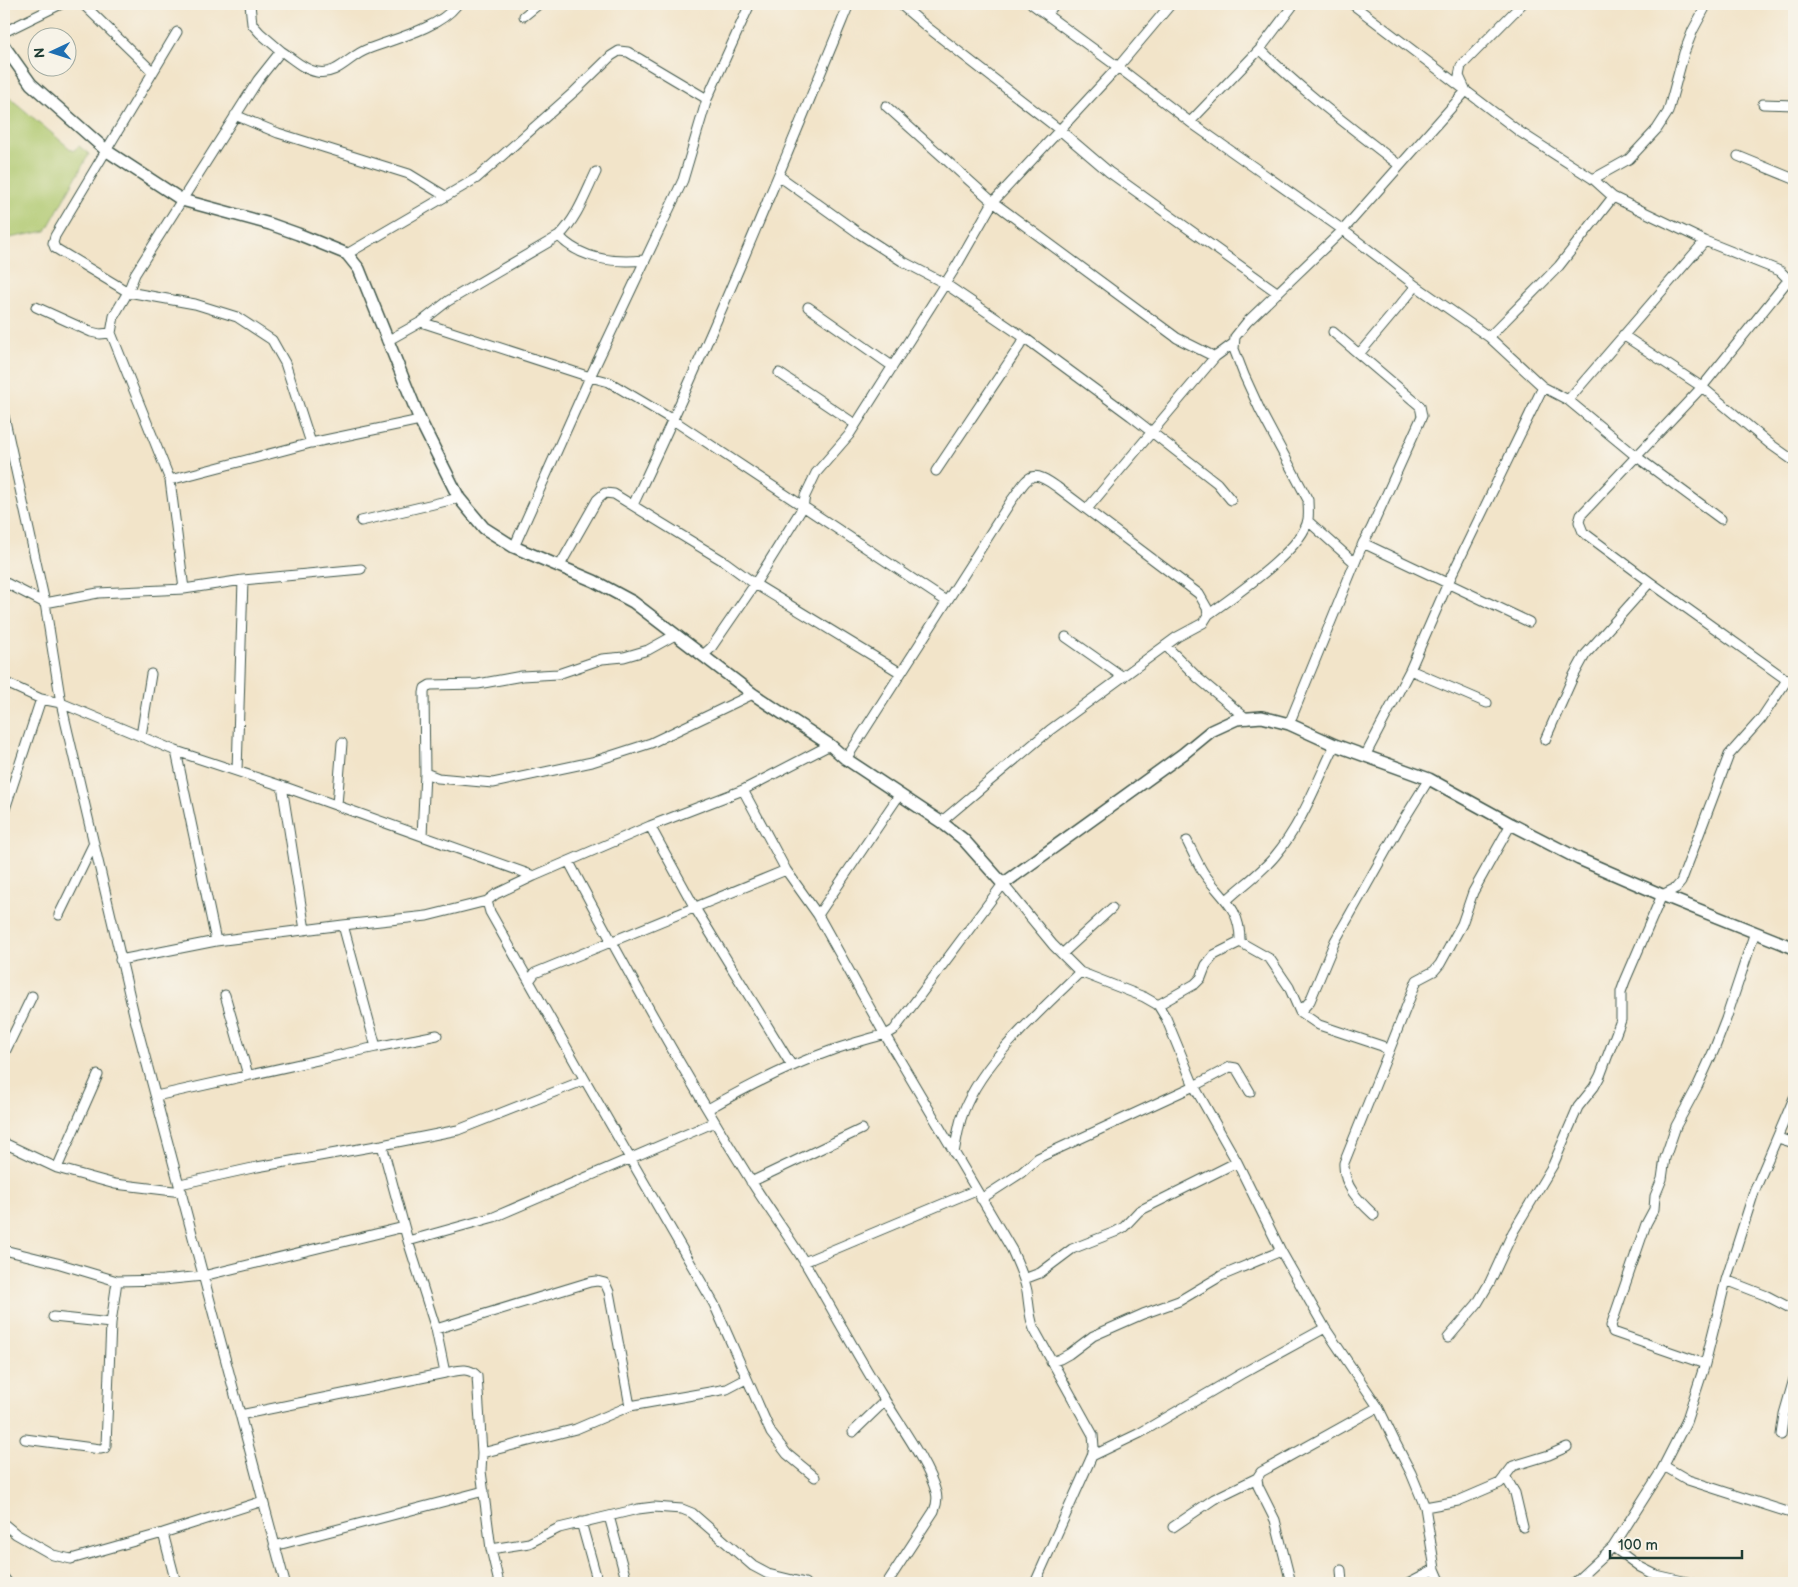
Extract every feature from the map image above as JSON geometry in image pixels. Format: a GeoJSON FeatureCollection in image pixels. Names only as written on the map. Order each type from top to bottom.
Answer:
{"type":"FeatureCollection","features":[{"type":"Feature","properties":{"kind":"street"},"geometry":{"type":"LineString","coordinates":[[4,32],[61,4]]}},
{"type":"Feature","properties":{"kind":"street"},"geometry":{"type":"LineString","coordinates":[[83,4],[153,72]]}},
{"type":"Feature","properties":{"kind":"street"},"geometry":{"type":"LineString","coordinates":[[250,4],[252,24],[260,33],[305,68],[318,72],[333,71],[366,49],[404,37],[450,14],[456,6],[455,4]]}},
{"type":"Feature","properties":{"kind":"street"},"geometry":{"type":"LineString","coordinates":[[524,16],[539,4]]}},
{"type":"Feature","properties":{"kind":"street"},"geometry":{"type":"LineString","coordinates":[[514,547],[590,377],[683,180],[707,99],[750,4]]}},
{"type":"Feature","properties":{"kind":"street"},"geometry":{"type":"LineString","coordinates":[[633,505],[673,420],[779,176],[849,4]]}},
{"type":"Feature","properties":{"kind":"street"},"geometry":{"type":"LineString","coordinates":[[900,4],[1061,131],[1109,172],[1278,292]]}},
{"type":"Feature","properties":{"kind":"street"},"geometry":{"type":"LineString","coordinates":[[1032,4],[1118,66],[1190,122],[1343,230],[1416,286],[1489,337],[1543,387],[1568,400],[1637,457],[1721,519]]}},
{"type":"Feature","properties":{"kind":"street"},"geometry":{"type":"LineString","coordinates":[[1047,14],[1055,4]]}},
{"type":"Feature","properties":{"kind":"street"},"geometry":{"type":"LineString","coordinates":[[703,655],[712,648],[755,584],[802,507],[816,473],[850,435],[855,424],[957,265],[994,202],[1061,131],[1066,122],[1118,66],[1171,4]]}},
{"type":"Feature","properties":{"kind":"street"},"geometry":{"type":"LineString","coordinates":[[1190,122],[1260,49],[1294,4]]}},
{"type":"Feature","properties":{"kind":"street"},"geometry":{"type":"LineString","coordinates":[[1352,4],[1520,132],[1593,180],[1613,197],[1705,241],[1780,271],[1793,280],[1785,284],[1702,387],[1581,515],[1579,522],[1583,532],[1790,681],[1761,719],[1729,755],[1682,882],[1662,896],[1621,992],[1621,1020],[1600,1076],[1578,1107],[1553,1165],[1513,1232],[1490,1282],[1477,1304],[1448,1338]]}},
{"type":"Feature","properties":{"kind":"street"},"geometry":{"type":"LineString","coordinates":[[1466,91],[1459,76],[1460,66],[1522,4]]}},
{"type":"Feature","properties":{"kind":"street"},"geometry":{"type":"LineString","coordinates":[[1593,180],[1629,159],[1657,129],[1668,112],[1684,54],[1693,30],[1707,4]]}},
{"type":"Feature","properties":{"kind":"street"},"geometry":{"type":"LineString","coordinates":[[177,32],[58,230],[54,243],[55,248],[65,256],[128,292],[195,304],[237,318],[272,340],[285,362],[311,443]]}},
{"type":"Feature","properties":{"kind":"street"},"geometry":{"type":"LineString","coordinates":[[4,46],[31,84],[107,150],[182,200],[270,224],[347,254],[359,269],[420,420],[460,498],[484,528],[514,547],[594,581],[633,602],[753,694],[830,745],[846,759],[941,822],[963,839],[1062,954],[1080,972],[1144,997],[1158,1005],[1166,1018],[1194,1086],[1237,1162],[1281,1251],[1325,1328],[1378,1407],[1394,1442],[1412,1473],[1425,1507],[1435,1569],[1441,1583]]}},
{"type":"Feature","properties":{"kind":"street"},"geometry":{"type":"LineString","coordinates":[[1260,49],[1283,73],[1321,105],[1399,166]]}},
{"type":"Feature","properties":{"kind":"street"},"geometry":{"type":"LineString","coordinates":[[184,589],[170,480],[111,333],[114,316],[128,292],[135,274],[235,115],[258,80],[281,51]]}},
{"type":"Feature","properties":{"kind":"street"},"geometry":{"type":"LineString","coordinates":[[347,254],[477,178],[618,51],[628,52],[707,99]]}},
{"type":"Feature","properties":{"kind":"street"},"geometry":{"type":"LineString","coordinates":[[941,822],[1050,730],[1177,637],[1203,623],[1208,616],[1275,564],[1300,536],[1308,521],[1308,500],[1252,392],[1234,349],[1235,338],[1247,322],[1343,230],[1466,91]]}},
{"type":"Feature","properties":{"kind":"street"},"geometry":{"type":"LineString","coordinates":[[1763,104],[1794,105]]}},
{"type":"Feature","properties":{"kind":"street"},"geometry":{"type":"LineString","coordinates":[[886,106],[994,202],[1177,338],[1216,357]]}},
{"type":"Feature","properties":{"kind":"street"},"geometry":{"type":"LineString","coordinates":[[235,115],[278,133],[409,174],[445,196]]}},
{"type":"Feature","properties":{"kind":"street"},"geometry":{"type":"LineString","coordinates":[[1738,156],[1794,179]]}},
{"type":"Feature","properties":{"kind":"street"},"geometry":{"type":"LineString","coordinates":[[387,341],[421,322],[448,301],[559,236],[568,227],[578,211],[596,172]]}},
{"type":"Feature","properties":{"kind":"street"},"geometry":{"type":"LineString","coordinates":[[779,176],[860,234],[944,283],[1025,338],[1217,483],[1231,500]]}},
{"type":"Feature","properties":{"kind":"street"},"geometry":{"type":"LineString","coordinates":[[1489,337],[1559,266],[1613,197]]}},
{"type":"Feature","properties":{"kind":"street"},"geometry":{"type":"LineString","coordinates":[[559,236],[567,245],[577,251],[597,258],[627,262],[644,260]]}},
{"type":"Feature","properties":{"kind":"street"},"geometry":{"type":"LineString","coordinates":[[1568,400],[1705,241]]}},
{"type":"Feature","properties":{"kind":"street"},"geometry":{"type":"LineString","coordinates":[[1359,354],[1416,286]]}},
{"type":"Feature","properties":{"kind":"street"},"geometry":{"type":"LineString","coordinates":[[36,307],[91,332],[100,334],[111,333]]}},
{"type":"Feature","properties":{"kind":"street"},"geometry":{"type":"LineString","coordinates":[[808,307],[892,366]]}},
{"type":"Feature","properties":{"kind":"street"},"geometry":{"type":"LineString","coordinates":[[421,322],[609,382],[673,420],[802,507],[946,600]]}},
{"type":"Feature","properties":{"kind":"street"},"geometry":{"type":"LineString","coordinates":[[1289,724],[1363,542],[1372,529],[1422,416],[1420,406],[1333,332]]}},
{"type":"Feature","properties":{"kind":"street"},"geometry":{"type":"LineString","coordinates":[[1623,335],[1702,387],[1770,444],[1794,461]]}},
{"type":"Feature","properties":{"kind":"street"},"geometry":{"type":"LineString","coordinates":[[936,470],[1025,338]]}},
{"type":"Feature","properties":{"kind":"street"},"geometry":{"type":"LineString","coordinates":[[1087,509],[1216,357],[1234,343]]}},
{"type":"Feature","properties":{"kind":"street"},"geometry":{"type":"LineString","coordinates":[[779,373],[855,424]]}},
{"type":"Feature","properties":{"kind":"street"},"geometry":{"type":"LineString","coordinates":[[1365,756],[1410,670],[1448,583],[1543,387]]}},
{"type":"Feature","properties":{"kind":"street"},"geometry":{"type":"LineString","coordinates":[[4,416],[45,603],[61,703],[120,960],[285,1583]]}},
{"type":"Feature","properties":{"kind":"street"},"geometry":{"type":"LineString","coordinates":[[170,480],[311,443],[420,420]]}},
{"type":"Feature","properties":{"kind":"street"},"geometry":{"type":"LineString","coordinates":[[846,759],[1011,501],[1028,479],[1035,475],[1043,477],[1199,594],[1207,608],[1208,616]]}},
{"type":"Feature","properties":{"kind":"street"},"geometry":{"type":"LineString","coordinates":[[559,567],[597,500],[605,493],[614,494],[725,562],[755,584],[901,673]]}},
{"type":"Feature","properties":{"kind":"street"},"geometry":{"type":"LineString","coordinates":[[361,521],[460,498]]}},
{"type":"Feature","properties":{"kind":"street"},"geometry":{"type":"LineString","coordinates":[[1308,521],[1355,563]]}},
{"type":"Feature","properties":{"kind":"street"},"geometry":{"type":"LineString","coordinates":[[1363,542],[1529,622]]}},
{"type":"Feature","properties":{"kind":"street"},"geometry":{"type":"LineString","coordinates":[[4,582],[45,603],[98,593],[184,589],[243,580],[361,569]]}},
{"type":"Feature","properties":{"kind":"street"},"geometry":{"type":"LineString","coordinates":[[237,771],[243,580]]}},
{"type":"Feature","properties":{"kind":"street"},"geometry":{"type":"LineString","coordinates":[[1545,740],[1585,655],[1650,582]]}},
{"type":"Feature","properties":{"kind":"street"},"geometry":{"type":"LineString","coordinates":[[422,836],[425,773],[424,694],[425,688],[430,684],[478,684],[522,676],[558,674],[602,659],[624,657],[648,650],[675,635]]}},
{"type":"Feature","properties":{"kind":"street"},"geometry":{"type":"LineString","coordinates":[[1066,636],[1123,677]]}},
{"type":"Feature","properties":{"kind":"street"},"geometry":{"type":"LineString","coordinates":[[1166,646],[1198,678],[1248,719]]}},
{"type":"Feature","properties":{"kind":"street"},"geometry":{"type":"LineString","coordinates":[[1410,670],[1487,703]]}},
{"type":"Feature","properties":{"kind":"street"},"geometry":{"type":"LineString","coordinates":[[141,736],[151,674]]}},
{"type":"Feature","properties":{"kind":"street"},"geometry":{"type":"LineString","coordinates":[[4,682],[41,699],[61,703],[176,751],[337,805],[534,876]]}},
{"type":"Feature","properties":{"kind":"street"},"geometry":{"type":"LineString","coordinates":[[425,773],[438,778],[493,783],[592,762],[651,743],[753,694]]}},
{"type":"Feature","properties":{"kind":"street"},"geometry":{"type":"LineString","coordinates":[[4,812],[41,699]]}},
{"type":"Feature","properties":{"kind":"street"},"geometry":{"type":"LineString","coordinates":[[708,1110],[744,1089],[792,1066],[829,1051],[894,1030],[1003,884],[1211,731],[1237,720],[1262,717],[1289,724],[1335,745],[1429,779],[1579,859],[1662,896],[1794,948]]}},
{"type":"Feature","properties":{"kind":"street"},"geometry":{"type":"LineString","coordinates":[[337,805],[342,742]]}},
{"type":"Feature","properties":{"kind":"street"},"geometry":{"type":"LineString","coordinates":[[120,960],[216,941],[427,916],[487,901],[496,894],[534,876],[650,826],[743,790],[830,745]]}},
{"type":"Feature","properties":{"kind":"street"},"geometry":{"type":"LineString","coordinates":[[1227,900],[1274,857],[1282,846],[1306,806],[1335,745]]}},
{"type":"Feature","properties":{"kind":"street"},"geometry":{"type":"LineString","coordinates":[[176,751],[216,941]]}},
{"type":"Feature","properties":{"kind":"street"},"geometry":{"type":"LineString","coordinates":[[1300,1012],[1310,1001],[1335,941],[1401,824],[1429,779]]}},
{"type":"Feature","properties":{"kind":"street"},"geometry":{"type":"LineString","coordinates":[[282,786],[305,930]]}},
{"type":"Feature","properties":{"kind":"street"},"geometry":{"type":"LineString","coordinates":[[743,790],[786,870],[818,915],[885,1034],[1012,1250],[1024,1278],[1031,1321],[1051,1362],[1093,1435],[1094,1447],[1092,1456],[1035,1583]]}},
{"type":"Feature","properties":{"kind":"street"},"geometry":{"type":"LineString","coordinates":[[818,915],[900,794]]}},
{"type":"Feature","properties":{"kind":"street"},"geometry":{"type":"LineString","coordinates":[[1374,1215],[1357,1199],[1348,1185],[1344,1163],[1417,980],[1434,971],[1440,964],[1462,924],[1473,892],[1511,824]]}},
{"type":"Feature","properties":{"kind":"street"},"geometry":{"type":"LineString","coordinates":[[650,826],[695,908],[792,1066]]}},
{"type":"Feature","properties":{"kind":"street"},"geometry":{"type":"LineString","coordinates":[[1187,840],[1202,870],[1212,885],[1227,900],[1240,924],[1240,942]]}},
{"type":"Feature","properties":{"kind":"street"},"geometry":{"type":"LineString","coordinates":[[59,915],[94,843]]}},
{"type":"Feature","properties":{"kind":"street"},"geometry":{"type":"LineString","coordinates":[[569,862],[611,942],[708,1110],[751,1182],[804,1262],[847,1339],[930,1477],[937,1493],[938,1503],[888,1583]]}},
{"type":"Feature","properties":{"kind":"street"},"geometry":{"type":"LineString","coordinates":[[529,981],[535,973],[786,870]]}},
{"type":"Feature","properties":{"kind":"street"},"geometry":{"type":"LineString","coordinates":[[487,901],[490,912],[714,1304],[771,1433],[787,1454],[814,1477]]}},
{"type":"Feature","properties":{"kind":"street"},"geometry":{"type":"LineString","coordinates":[[1062,954],[1112,908]]}},
{"type":"Feature","properties":{"kind":"street"},"geometry":{"type":"LineString","coordinates":[[343,925],[376,1047]]}},
{"type":"Feature","properties":{"kind":"street"},"geometry":{"type":"LineString","coordinates":[[1705,1364],[1613,1332],[1611,1326],[1646,1224],[1654,1208],[1654,1196],[1662,1179],[1676,1126],[1714,1050],[1755,932]]}},
{"type":"Feature","properties":{"kind":"street"},"geometry":{"type":"LineString","coordinates":[[1240,942],[1270,959],[1289,988],[1300,1012],[1319,1025],[1382,1046],[1389,1051]]}},
{"type":"Feature","properties":{"kind":"street"},"geometry":{"type":"LineString","coordinates":[[1158,1005],[1195,984],[1201,978],[1206,965],[1214,955],[1240,942]]}},
{"type":"Feature","properties":{"kind":"street"},"geometry":{"type":"LineString","coordinates":[[954,1153],[961,1119],[986,1070],[1080,972]]}},
{"type":"Feature","properties":{"kind":"street"},"geometry":{"type":"LineString","coordinates":[[225,995],[248,1075]]}},
{"type":"Feature","properties":{"kind":"street"},"geometry":{"type":"LineString","coordinates":[[4,1054],[32,996]]}},
{"type":"Feature","properties":{"kind":"street"},"geometry":{"type":"LineString","coordinates":[[156,1096],[437,1035]]}},
{"type":"Feature","properties":{"kind":"street"},"geometry":{"type":"LineString","coordinates":[[981,1199],[1021,1173],[1038,1158],[1194,1086],[1232,1066],[1236,1068],[1250,1092]]}},
{"type":"Feature","properties":{"kind":"street"},"geometry":{"type":"LineString","coordinates":[[57,1168],[98,1075]]}},
{"type":"Feature","properties":{"kind":"street"},"geometry":{"type":"LineString","coordinates":[[4,1143],[57,1168],[116,1184],[181,1188],[257,1167],[382,1146],[458,1130],[585,1080]]}},
{"type":"Feature","properties":{"kind":"street"},"geometry":{"type":"LineString","coordinates":[[1577,1583],[1613,1547],[1664,1466],[1686,1422],[1705,1364],[1726,1280],[1754,1192],[1794,1098]]}},
{"type":"Feature","properties":{"kind":"street"},"geometry":{"type":"LineString","coordinates":[[408,1241],[494,1217],[630,1157],[716,1122]]}},
{"type":"Feature","properties":{"kind":"street"},"geometry":{"type":"LineString","coordinates":[[751,1182],[862,1129]]}},
{"type":"Feature","properties":{"kind":"street"},"geometry":{"type":"LineString","coordinates":[[1778,1138],[1794,1143]]}},
{"type":"Feature","properties":{"kind":"street"},"geometry":{"type":"LineString","coordinates":[[382,1146],[408,1241],[436,1329],[445,1373]]}},
{"type":"Feature","properties":{"kind":"street"},"geometry":{"type":"LineString","coordinates":[[1024,1278],[1040,1273],[1072,1249],[1124,1227],[1139,1211],[1237,1162]]}},
{"type":"Feature","properties":{"kind":"street"},"geometry":{"type":"LineString","coordinates":[[804,1262],[976,1190]]}},
{"type":"Feature","properties":{"kind":"street"},"geometry":{"type":"LineString","coordinates":[[4,1250],[117,1281],[163,1280],[204,1276],[404,1227]]}},
{"type":"Feature","properties":{"kind":"street"},"geometry":{"type":"LineString","coordinates":[[1051,1362],[1069,1354],[1093,1336],[1143,1314],[1179,1301],[1221,1276],[1281,1251]]}},
{"type":"Feature","properties":{"kind":"street"},"geometry":{"type":"LineString","coordinates":[[1726,1280],[1768,1296],[1794,1310]]}},
{"type":"Feature","properties":{"kind":"street"},"geometry":{"type":"LineString","coordinates":[[25,1439],[104,1448],[106,1445],[111,1322],[117,1281]]}},
{"type":"Feature","properties":{"kind":"street"},"geometry":{"type":"LineString","coordinates":[[436,1329],[590,1282],[605,1283],[609,1292],[630,1406]]}},
{"type":"Feature","properties":{"kind":"street"},"geometry":{"type":"LineString","coordinates":[[53,1317],[111,1322]]}},
{"type":"Feature","properties":{"kind":"street"},"geometry":{"type":"LineString","coordinates":[[1092,1456],[1140,1433],[1325,1328]]}},
{"type":"Feature","properties":{"kind":"street"},"geometry":{"type":"LineString","coordinates":[[240,1415],[445,1373],[472,1371],[476,1376],[482,1453],[481,1471],[491,1549],[499,1583]]}},
{"type":"Feature","properties":{"kind":"street"},"geometry":{"type":"LineString","coordinates":[[482,1453],[576,1429],[630,1406],[727,1388],[746,1379]]}},
{"type":"Feature","properties":{"kind":"street"},"geometry":{"type":"LineString","coordinates":[[1781,1435],[1784,1414],[1794,1379]]}},
{"type":"Feature","properties":{"kind":"street"},"geometry":{"type":"LineString","coordinates":[[853,1432],[885,1401]]}},
{"type":"Feature","properties":{"kind":"street"},"geometry":{"type":"LineString","coordinates":[[1173,1527],[1214,1499],[1257,1478],[1261,1472],[1378,1407]]}},
{"type":"Feature","properties":{"kind":"street"},"geometry":{"type":"LineString","coordinates":[[1425,1507],[1458,1501],[1500,1483],[1513,1466],[1549,1455],[1567,1447]]}},
{"type":"Feature","properties":{"kind":"street"},"geometry":{"type":"LineString","coordinates":[[1664,1466],[1688,1480],[1794,1514]]}},
{"type":"Feature","properties":{"kind":"street"},"geometry":{"type":"LineString","coordinates":[[1505,1476],[1515,1494],[1524,1527]]}},
{"type":"Feature","properties":{"kind":"street"},"geometry":{"type":"LineString","coordinates":[[1257,1478],[1258,1486],[1275,1520],[1291,1583]]}},
{"type":"Feature","properties":{"kind":"street"},"geometry":{"type":"LineString","coordinates":[[274,1546],[484,1491]]}},
{"type":"Feature","properties":{"kind":"street"},"geometry":{"type":"LineString","coordinates":[[4,1524],[16,1534],[53,1555],[71,1559],[163,1533],[263,1501]]}},
{"type":"Feature","properties":{"kind":"street"},"geometry":{"type":"LineString","coordinates":[[491,1549],[529,1543],[559,1528],[638,1509],[654,1507],[682,1509],[692,1513],[753,1566],[780,1581],[805,1583]]}},
{"type":"Feature","properties":{"kind":"street"},"geometry":{"type":"LineString","coordinates":[[609,1516],[627,1583]]}},
{"type":"Feature","properties":{"kind":"street"},"geometry":{"type":"LineString","coordinates":[[581,1522],[598,1583]]}},
{"type":"Feature","properties":{"kind":"street"},"geometry":{"type":"LineString","coordinates":[[163,1533],[176,1583]]}},
{"type":"Feature","properties":{"kind":"street"},"geometry":{"type":"LineString","coordinates":[[1613,1547],[1640,1567],[1656,1575],[1692,1583]]}},
{"type":"Feature","properties":{"kind":"street"},"geometry":{"type":"LineString","coordinates":[[1408,1583],[1435,1569]]}},
{"type":"Feature","properties":{"kind":"street"},"geometry":{"type":"LineString","coordinates":[[1340,1570],[1342,1583]]}},
{"type":"Feature","properties":{"kind":"street"},"geometry":{"type":"LineString","coordinates":[[4,1578],[8,1583]]}},
{"type":"Feature","properties":{"kind":"green space"},"geometry":{"type":"Polygon","coordinates":[[[4,93],[73,151],[79,146],[89,154],[46,231],[4,239],[4,93]]]}}]}
